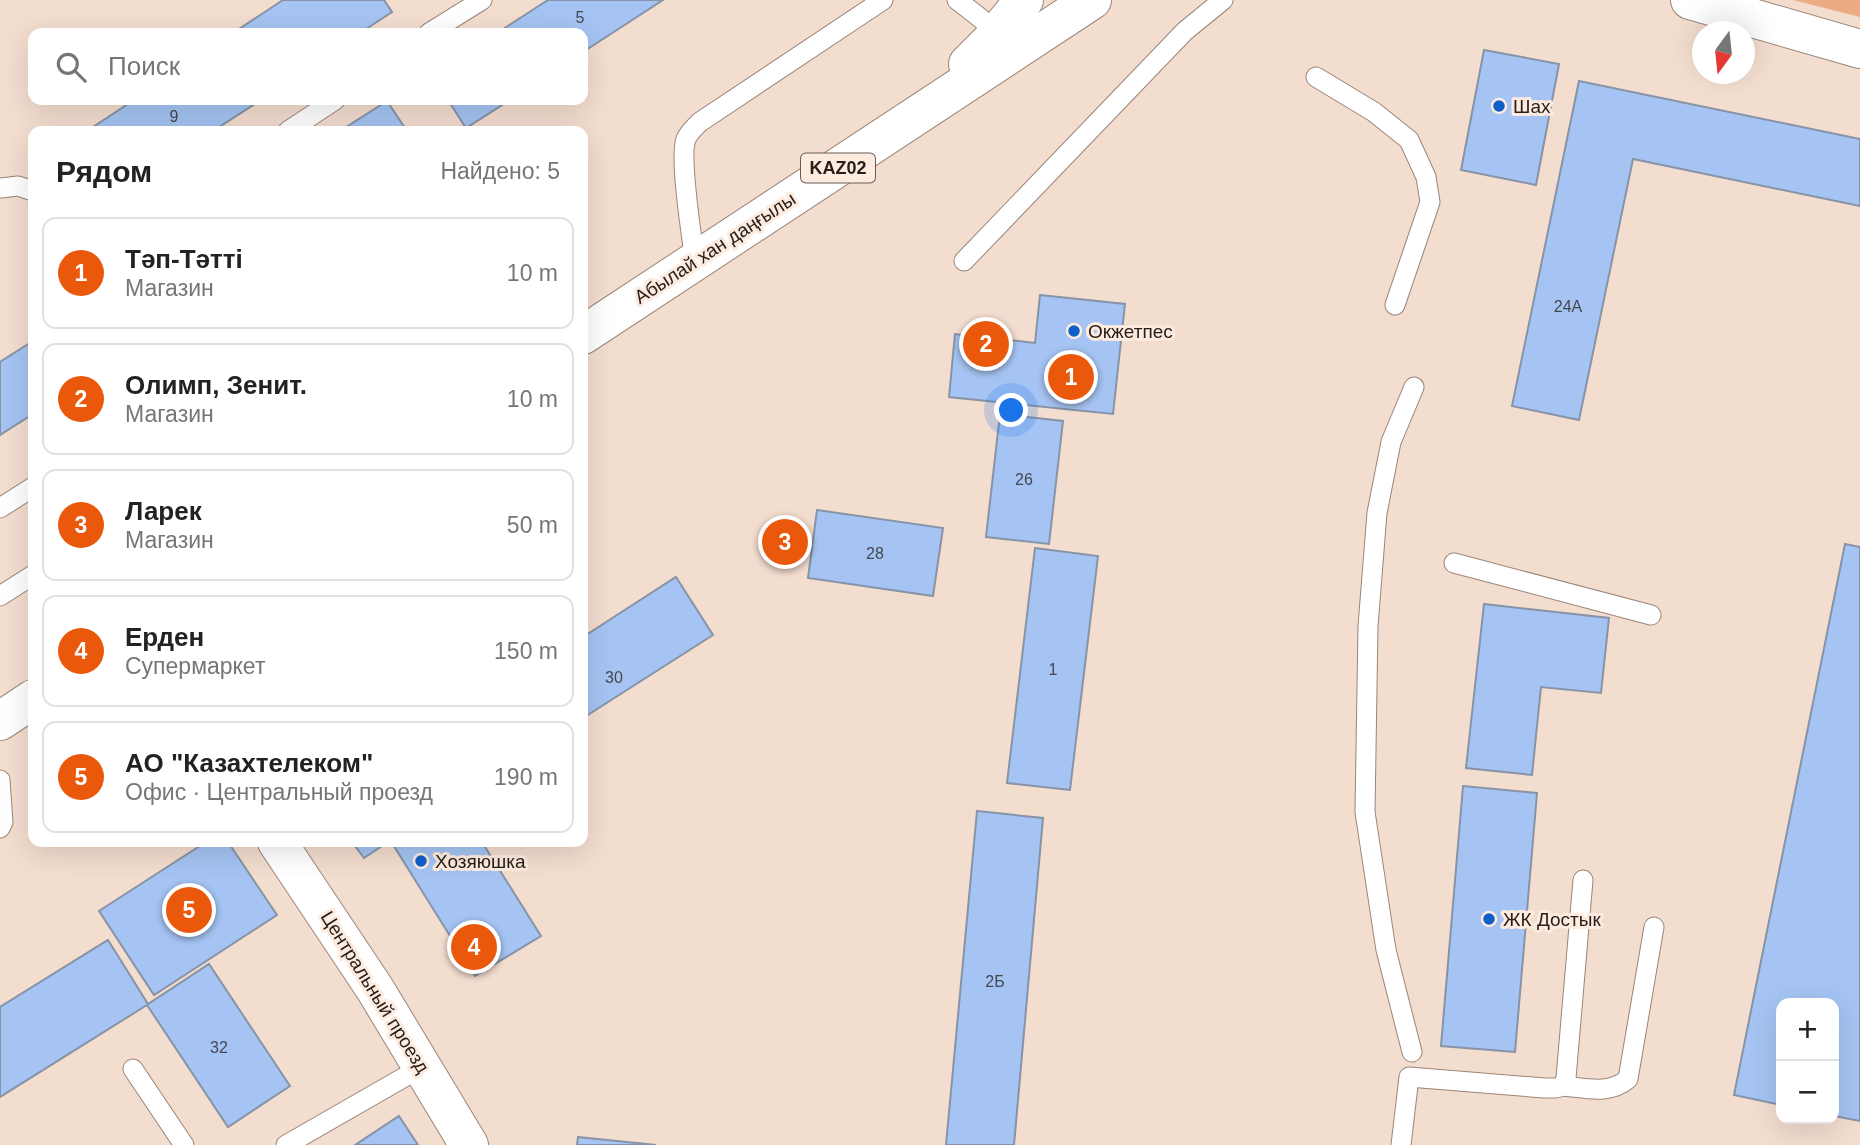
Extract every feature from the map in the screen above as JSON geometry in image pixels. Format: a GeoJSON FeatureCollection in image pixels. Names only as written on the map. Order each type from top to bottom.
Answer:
{"type":"FeatureCollection","features":[{"type":"Feature","properties":{"kind":"main road"},"geometry":{"type":"LineString","coordinates":[[1009,40],[1024,0]]}},
{"type":"Feature","properties":{"kind":"main road","name":"Абылай хан даңғылы"},"geometry":{"type":"LineString","coordinates":[[588,332],[902,125],[1009,40],[1092,0]]}},
{"type":"Feature","properties":{"kind":"main road"},"geometry":{"type":"LineString","coordinates":[[1690,0],[1860,49]]}},
{"type":"Feature","properties":{"kind":"main road"},"geometry":{"type":"LineString","coordinates":[[0,721],[28,702]]}},
{"type":"Feature","properties":{"kind":"main road","name":"Центральный проезд"},"geometry":{"type":"LineString","coordinates":[[280,847],[375,989],[468,1145]]}},
{"type":"Feature","properties":{"kind":"lane"},"geometry":{"type":"LineString","coordinates":[[435,28],[461,5],[482,0]]}},
{"type":"Feature","properties":{"kind":"lane"},"geometry":{"type":"LineString","coordinates":[[695,262],[684,159],[687,137],[700,121],[883,0]]}},
{"type":"Feature","properties":{"kind":"lane"},"geometry":{"type":"LineString","coordinates":[[957,0],[1009,40]]}},
{"type":"Feature","properties":{"kind":"lane"},"geometry":{"type":"LineString","coordinates":[[964,261],[1185,31],[1223,0]]}},
{"type":"Feature","properties":{"kind":"lane"},"geometry":{"type":"LineString","coordinates":[[1316,77],[1374,112],[1409,140],[1426,177],[1430,202],[1395,305]]}},
{"type":"Feature","properties":{"kind":"lane"},"geometry":{"type":"LineString","coordinates":[[296,126],[327,105]]}},
{"type":"Feature","properties":{"kind":"lane"},"geometry":{"type":"LineString","coordinates":[[0,188],[18,186],[28,189]]}},
{"type":"Feature","properties":{"kind":"lane"},"geometry":{"type":"LineString","coordinates":[[1412,1052],[1386,950],[1365,812],[1368,626],[1377,513],[1391,442],[1414,387]]}},
{"type":"Feature","properties":{"kind":"lane"},"geometry":{"type":"LineString","coordinates":[[0,508],[28,490]]}},
{"type":"Feature","properties":{"kind":"lane"},"geometry":{"type":"LineString","coordinates":[[1454,563],[1651,615]]}},
{"type":"Feature","properties":{"kind":"lane"},"geometry":{"type":"LineString","coordinates":[[0,596],[28,578]]}},
{"type":"Feature","properties":{"kind":"lane"},"geometry":{"type":"LineString","coordinates":[[0,780],[4,822],[0,828]]}},
{"type":"Feature","properties":{"kind":"lane"},"geometry":{"type":"LineString","coordinates":[[1563,1086],[1566,1078],[1583,880]]}},
{"type":"Feature","properties":{"kind":"lane"},"geometry":{"type":"LineString","coordinates":[[1401,1145],[1409,1077],[1604,1090],[1617,1088],[1628,1079],[1654,927]]}},
{"type":"Feature","properties":{"kind":"lane"},"geometry":{"type":"LineString","coordinates":[[286,1145],[422,1067]]}},
{"type":"Feature","properties":{"kind":"lane"},"geometry":{"type":"LineString","coordinates":[[133,1069],[184,1145]]}},
{"type":"Feature","properties":{"kind":"shaded area"},"geometry":{"type":"Polygon","coordinates":[[[1793,0],[1860,0],[1860,17],[1793,0]]]}},
{"type":"Feature","properties":{"kind":"building"},"geometry":{"type":"Polygon","coordinates":[[[283,0],[384,0],[392,12],[368,28],[241,28],[283,0]]]}},
{"type":"Feature","properties":{"kind":"building"},"geometry":{"type":"Polygon","coordinates":[[[548,0],[663,0],[588,49],[588,28],[505,28],[548,0]]]}},
{"type":"Feature","properties":{"kind":"building"},"geometry":{"type":"Polygon","coordinates":[[[1484,50],[1559,64],[1536,185],[1461,170],[1484,50]]]}},
{"type":"Feature","properties":{"kind":"building"},"geometry":{"type":"Polygon","coordinates":[[[1579,81],[1860,139],[1860,206],[1633,159],[1579,420],[1512,406],[1579,81]]]}},
{"type":"Feature","properties":{"kind":"building"},"geometry":{"type":"Polygon","coordinates":[[[126,105],[253,105],[221,126],[95,126],[126,105]]]}},
{"type":"Feature","properties":{"kind":"building"},"geometry":{"type":"Polygon","coordinates":[[[381,105],[390,105],[404,126],[348,126],[381,105]]]}},
{"type":"Feature","properties":{"kind":"building"},"geometry":{"type":"Polygon","coordinates":[[[451,105],[502,105],[469,126],[465,126],[451,105]]]}},
{"type":"Feature","properties":{"kind":"building"},"geometry":{"type":"Polygon","coordinates":[[[1040,295],[1125,304],[1113,414],[949,397],[955,334],[1035,343],[1040,295]]]}},
{"type":"Feature","properties":{"kind":"building"},"geometry":{"type":"Polygon","coordinates":[[[28,344],[28,417],[0,435],[0,362],[28,344]]]}},
{"type":"Feature","properties":{"kind":"building"},"geometry":{"type":"Polygon","coordinates":[[[1000,414],[1063,421],[1049,544],[986,537],[1000,414]]]}},
{"type":"Feature","properties":{"kind":"building"},"geometry":{"type":"Polygon","coordinates":[[[817,510],[943,528],[933,596],[808,578],[817,510]]]}},
{"type":"Feature","properties":{"kind":"building"},"geometry":{"type":"Polygon","coordinates":[[[1845,544],[1860,547],[1860,1121],[1839,1117],[1839,998],[1776,998],[1776,1104],[1734,1095],[1845,544]]]}},
{"type":"Feature","properties":{"kind":"building"},"geometry":{"type":"Polygon","coordinates":[[[1035,548],[1098,556],[1070,790],[1007,783],[1035,548]]]}},
{"type":"Feature","properties":{"kind":"building"},"geometry":{"type":"Polygon","coordinates":[[[676,577],[713,635],[588,715],[588,634],[676,577]]]}},
{"type":"Feature","properties":{"kind":"building"},"geometry":{"type":"Polygon","coordinates":[[[1484,604],[1609,618],[1601,693],[1541,687],[1532,775],[1466,768],[1484,604]]]}},
{"type":"Feature","properties":{"kind":"building","name":"ЖК Достык"},"geometry":{"type":"Polygon","coordinates":[[[1463,786],[1537,793],[1515,1052],[1441,1046],[1463,786]]]}},
{"type":"Feature","properties":{"kind":"building"},"geometry":{"type":"Polygon","coordinates":[[[977,811],[1043,818],[1014,1145],[946,1145],[977,811]]]}},
{"type":"Feature","properties":{"kind":"building"},"geometry":{"type":"Polygon","coordinates":[[[198,847],[231,847],[277,915],[154,995],[99,911],[198,847]]]}},
{"type":"Feature","properties":{"kind":"building"},"geometry":{"type":"Polygon","coordinates":[[[356,847],[380,847],[364,858],[356,847]]]}},
{"type":"Feature","properties":{"kind":"building"},"geometry":{"type":"Polygon","coordinates":[[[394,847],[485,847],[541,936],[475,976],[394,847]]]}},
{"type":"Feature","properties":{"kind":"building"},"geometry":{"type":"Polygon","coordinates":[[[108,940],[148,1004],[209,964],[290,1086],[228,1127],[147,1005],[0,1097],[0,1007],[108,940]]]}},
{"type":"Feature","properties":{"kind":"building"},"geometry":{"type":"Polygon","coordinates":[[[399,1116],[418,1145],[355,1145],[399,1116]]]}},
{"type":"Feature","properties":{"kind":"building"},"geometry":{"type":"Polygon","coordinates":[[[578,1137],[656,1145],[577,1145],[578,1137]]]}},
{"type":"Feature","properties":{"kind":"place","name":"Шах"},"geometry":{"type":"Point","coordinates":[1499,106]}},
{"type":"Feature","properties":{"kind":"place","name":"Окжетпес"},"geometry":{"type":"Point","coordinates":[1074,331]}},
{"type":"Feature","properties":{"kind":"place","name":"Олимп, Зенит."},"geometry":{"type":"Point","coordinates":[986,344]}},
{"type":"Feature","properties":{"kind":"place","name":"Тәп-Тәтті"},"geometry":{"type":"Point","coordinates":[1071,377]}},
{"type":"Feature","properties":{"kind":"place","name":"Ларек"},"geometry":{"type":"Point","coordinates":[785,542]}},
{"type":"Feature","properties":{"kind":"place","name":"Хозяюшка"},"geometry":{"type":"Point","coordinates":[421,861]}},
{"type":"Feature","properties":{"kind":"place","name":"АО \"Казахтелеком\""},"geometry":{"type":"Point","coordinates":[189,910]}},
{"type":"Feature","properties":{"kind":"place","name":"ЖК Достык"},"geometry":{"type":"Point","coordinates":[1489,919]}},
{"type":"Feature","properties":{"kind":"place","name":"Ерден"},"geometry":{"type":"Point","coordinates":[474,947]}}]}
